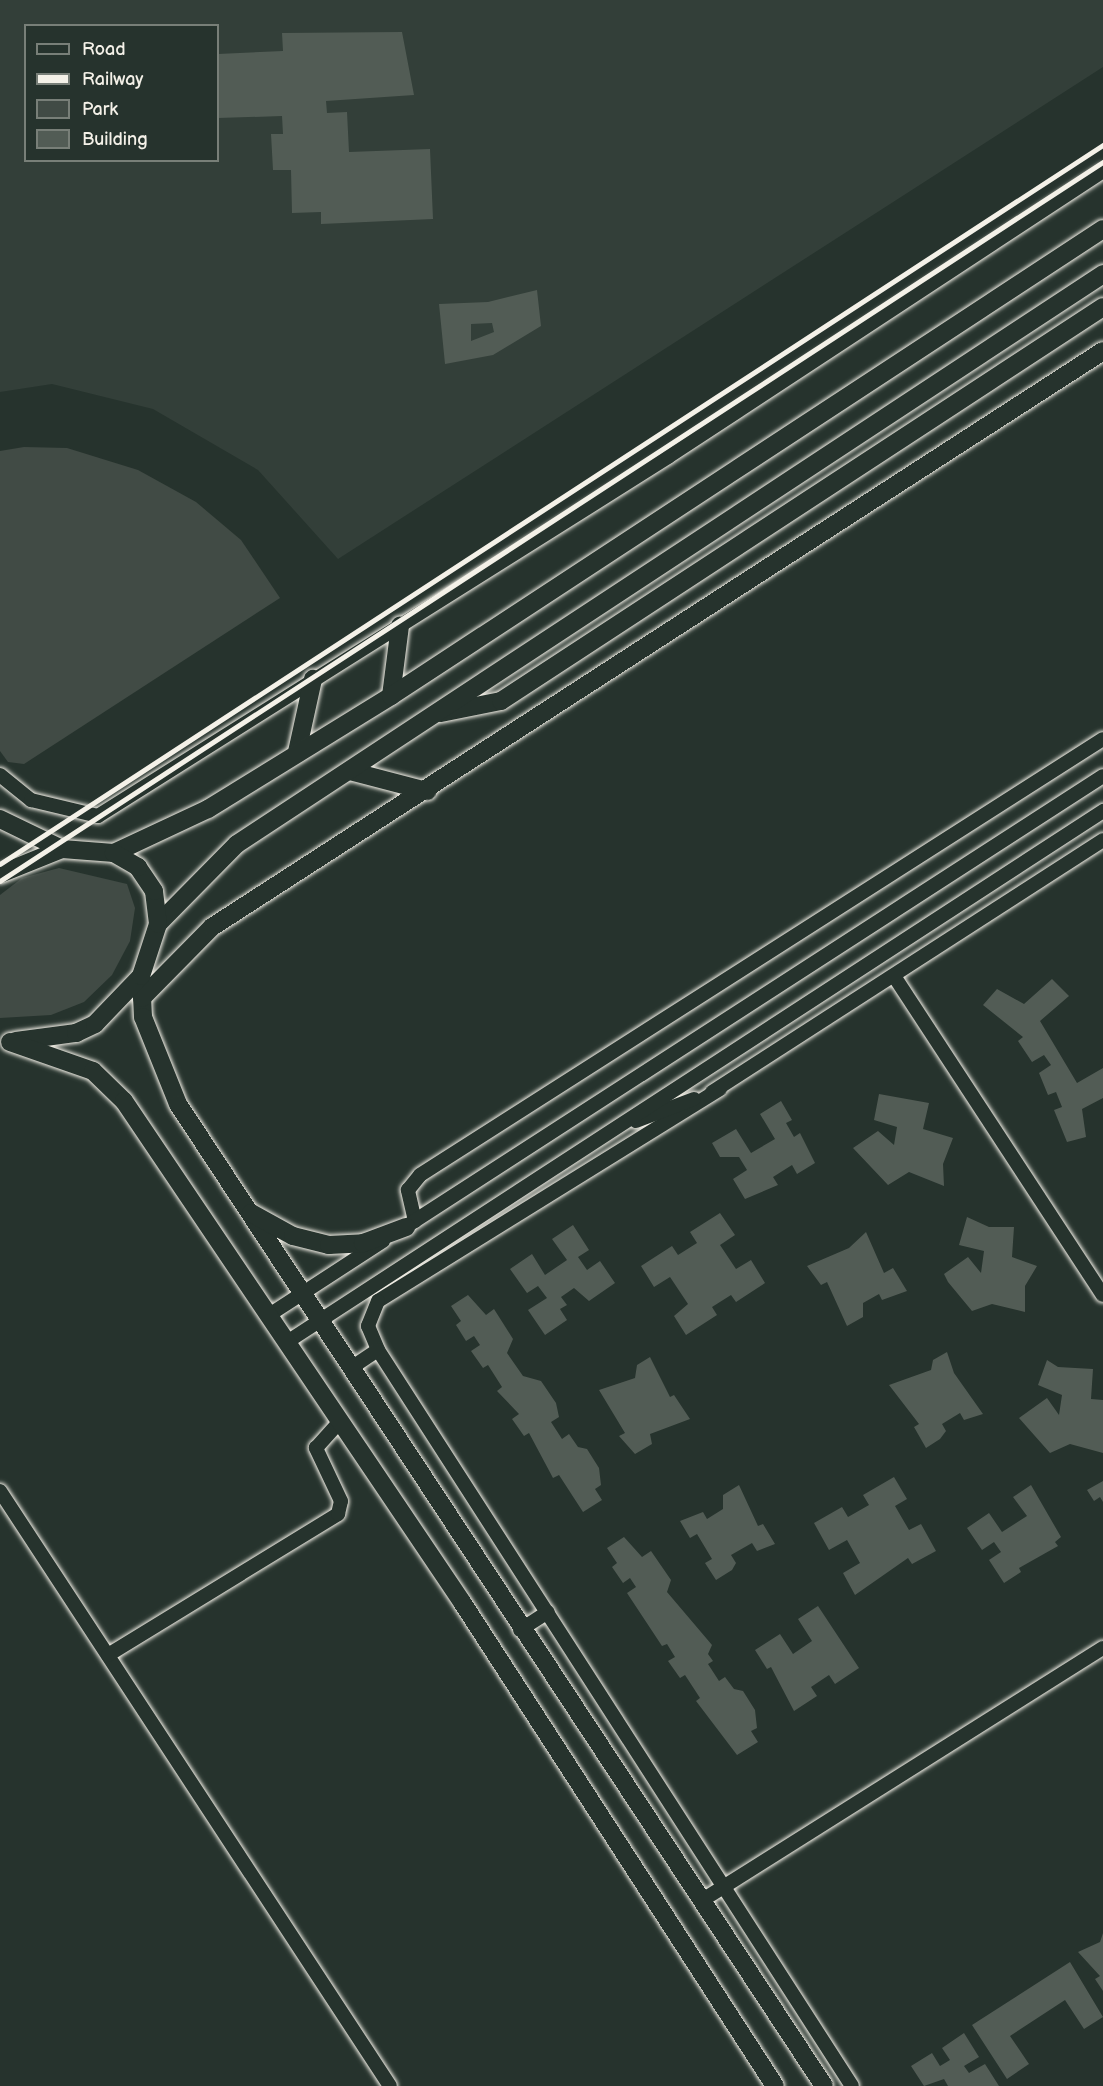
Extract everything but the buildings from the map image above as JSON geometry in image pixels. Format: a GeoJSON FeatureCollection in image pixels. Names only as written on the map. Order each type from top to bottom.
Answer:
{"type":"FeatureCollection","features":[{"type":"Feature","properties":{"kind":"street"},"geometry":{"type":"LineString","coordinates":[[0,775],[31,800],[95,818],[400,626],[1103,171]]}},
{"type":"Feature","properties":{"kind":"street"},"geometry":{"type":"LineString","coordinates":[[114,853],[208,809],[391,696],[1103,229]]}},
{"type":"Feature","properties":{"kind":"street"},"geometry":{"type":"LineString","coordinates":[[824,2086],[520,1630],[247,1210],[161,1072],[142,998],[141,976],[158,924],[217,859],[1103,274]]}},
{"type":"Feature","properties":{"kind":"street"},"geometry":{"type":"LineString","coordinates":[[436,713],[501,701],[1103,307]]}},
{"type":"Feature","properties":{"kind":"street"},"geometry":{"type":"LineString","coordinates":[[142,998],[213,927],[427,791],[1103,351]]}},
{"type":"Feature","properties":{"kind":"street"},"geometry":{"type":"LineString","coordinates":[[391,696],[400,626]]}},
{"type":"Feature","properties":{"kind":"street"},"geometry":{"type":"LineString","coordinates":[[297,752],[313,679]]}},
{"type":"Feature","properties":{"kind":"street"},"geometry":{"type":"LineString","coordinates":[[410,1224],[408,1190],[420,1175],[1103,739]]}},
{"type":"Feature","properties":{"kind":"street"},"geometry":{"type":"LineString","coordinates":[[350,771],[427,791]]}},
{"type":"Feature","properties":{"kind":"street"},"geometry":{"type":"LineString","coordinates":[[269,1315],[1103,776]]}},
{"type":"Feature","properties":{"kind":"street"},"geometry":{"type":"LineString","coordinates":[[287,1342],[1103,811]]}},
{"type":"Feature","properties":{"kind":"street"},"geometry":{"type":"LineString","coordinates":[[0,819],[62,849],[114,853],[138,867],[154,891],[158,924]]}},
{"type":"Feature","properties":{"kind":"street"},"geometry":{"type":"LineString","coordinates":[[852,2086],[378,1350],[367,1316],[378,1301],[720,1089],[1103,840]]}},
{"type":"Feature","properties":{"kind":"street"},"geometry":{"type":"LineString","coordinates":[[0,874],[62,849]]}},
{"type":"Feature","properties":{"kind":"street"},"geometry":{"type":"LineString","coordinates":[[5,1041],[76,1034],[108,1013],[141,976]]}},
{"type":"Feature","properties":{"kind":"street"},"geometry":{"type":"LineString","coordinates":[[894,976],[1103,1295]]}},
{"type":"Feature","properties":{"kind":"street"},"geometry":{"type":"LineString","coordinates":[[5,1041],[93,1071],[124,1101],[340,1421],[775,2086]]}},
{"type":"Feature","properties":{"kind":"street"},"geometry":{"type":"LineString","coordinates":[[612,1130],[720,1089]]}},
{"type":"Feature","properties":{"kind":"street"},"geometry":{"type":"LineString","coordinates":[[247,1210],[293,1236],[329,1245],[363,1243],[410,1224]]}},
{"type":"Feature","properties":{"kind":"street"},"geometry":{"type":"LineString","coordinates":[[351,1368],[378,1350]]}},
{"type":"Feature","properties":{"kind":"street"},"geometry":{"type":"LineString","coordinates":[[108,1655],[338,1514],[341,1501],[316,1448],[340,1421]]}},
{"type":"Feature","properties":{"kind":"street"},"geometry":{"type":"LineString","coordinates":[[0,1491],[390,2086]]}},
{"type":"Feature","properties":{"kind":"street"},"geometry":{"type":"LineString","coordinates":[[520,1630],[548,1612]]}},
{"type":"Feature","properties":{"kind":"street"},"geometry":{"type":"LineString","coordinates":[[701,1901],[1103,1648]]}},
{"type":"Feature","properties":{"kind":"shaded area"},"geometry":{"type":"Polygon","coordinates":[[[0,0],[1103,0],[1103,67],[338,559],[258,470],[153,409],[52,384],[0,392],[0,0]]]}},
{"type":"Feature","properties":{"kind":"green space"},"geometry":{"type":"Polygon","coordinates":[[[24,447],[67,448],[138,470],[196,502],[241,540],[280,598],[24,764],[8,762],[0,751],[0,451],[24,447]]]}},
{"type":"Feature","properties":{"kind":"green space"},"geometry":{"type":"Polygon","coordinates":[[[59,868],[127,884],[135,908],[130,941],[112,975],[84,1002],[51,1015],[0,1018],[0,895],[22,878],[59,868]]]}},
{"type":"Feature","properties":{"kind":"railway"},"geometry":{"type":"LineString","coordinates":[[0,864],[1103,145]]}},
{"type":"Feature","properties":{"kind":"railway"},"geometry":{"type":"LineString","coordinates":[[0,881],[1103,162]]}}]}
